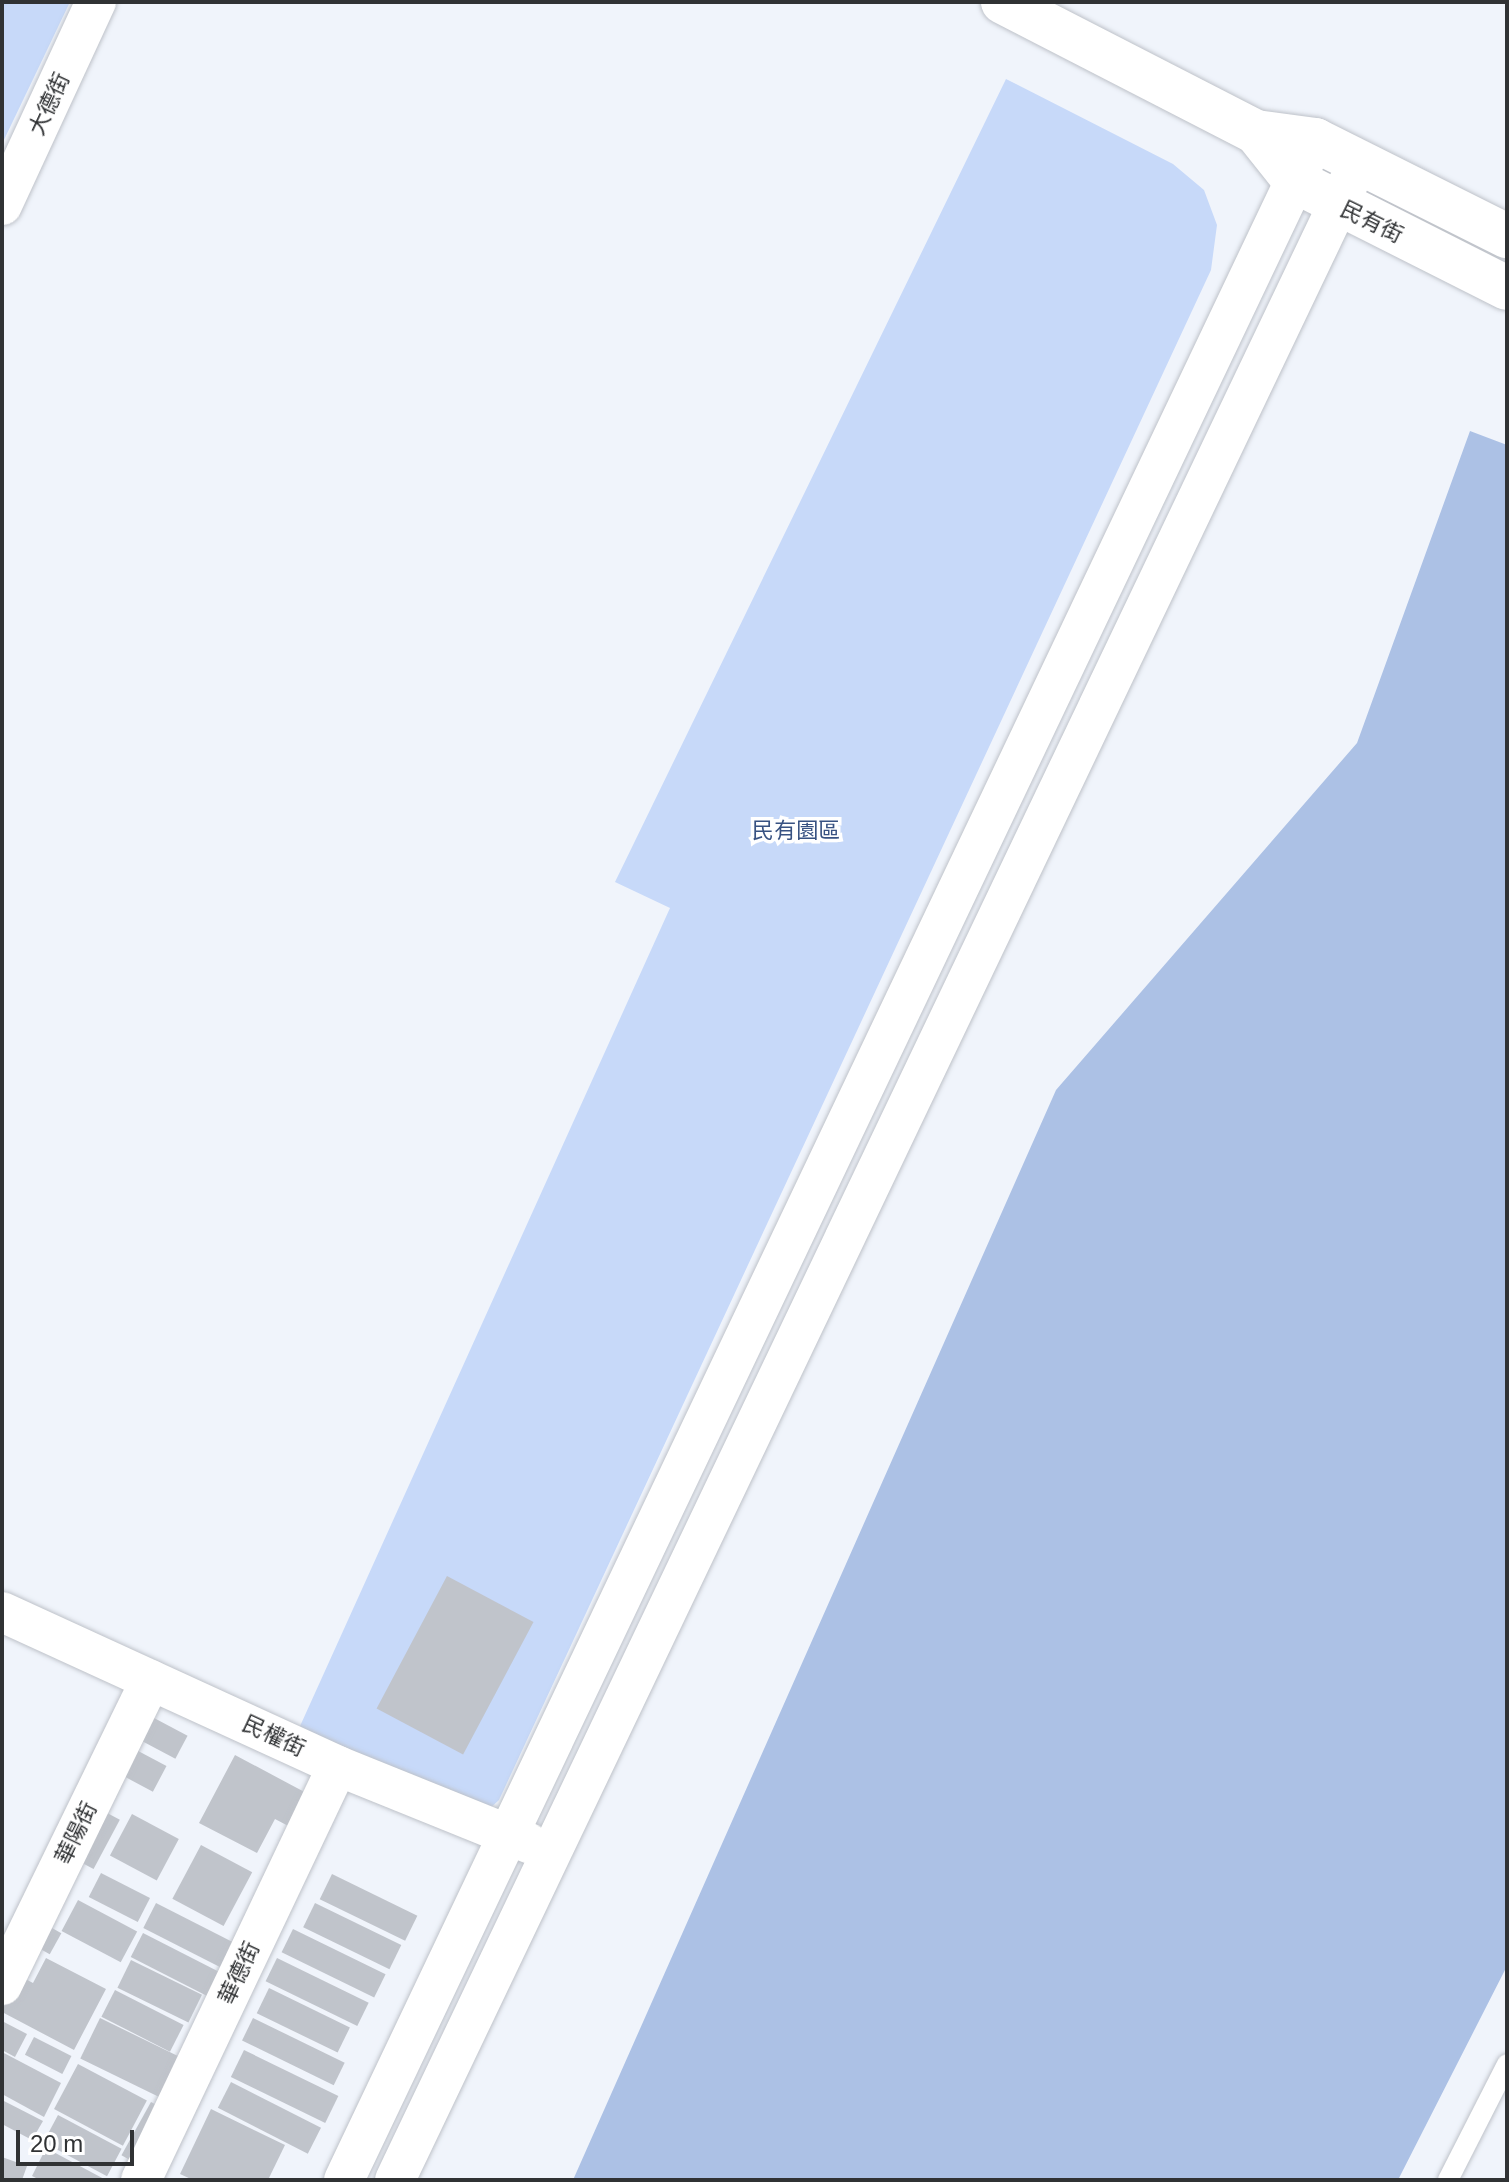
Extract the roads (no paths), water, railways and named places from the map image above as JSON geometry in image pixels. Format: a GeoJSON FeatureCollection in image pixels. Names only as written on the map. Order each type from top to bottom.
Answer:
{"type":"FeatureCollection","features":[{"type":"Feature","properties":{"kind":"street","name":"大德街"},"geometry":{"type":"LineString","coordinates":[[2,205],[96,2]]}},
{"type":"Feature","properties":{"kind":"street","name":"民有街"},"geometry":{"type":"LineString","coordinates":[[1003,2],[1256,132],[1315,140],[1357,164],[1507,236]]}},
{"type":"Feature","properties":{"kind":"street","name":"民有街"},"geometry":{"type":"LineString","coordinates":[[1256,132],[1295,181],[1336,205],[1507,288]]}},
{"type":"Feature","properties":{"kind":"street"},"geometry":{"type":"LineString","coordinates":[[344,2180],[1315,140]]}},
{"type":"Feature","properties":{"kind":"street"},"geometry":{"type":"LineString","coordinates":[[395,2180],[1357,164]]}},
{"type":"Feature","properties":{"kind":"street","name":"民權街"},"geometry":{"type":"LineString","coordinates":[[2,1612],[338,1766],[549,1852]]}},
{"type":"Feature","properties":{"kind":"street","name":"華陽街"},"geometry":{"type":"LineString","coordinates":[[2,1985],[151,1680]]}},
{"type":"Feature","properties":{"kind":"street","name":"華德街"},"geometry":{"type":"LineString","coordinates":[[141,2180],[338,1766]]}},
{"type":"Feature","properties":{"kind":"lane"},"geometry":{"type":"LineString","coordinates":[[1448,2180],[1507,2064]]}},
{"type":"Feature","properties":{"kind":"park label","name":"民有園區"},"geometry":{"type":"Point","coordinates":[796,831]}}]}
